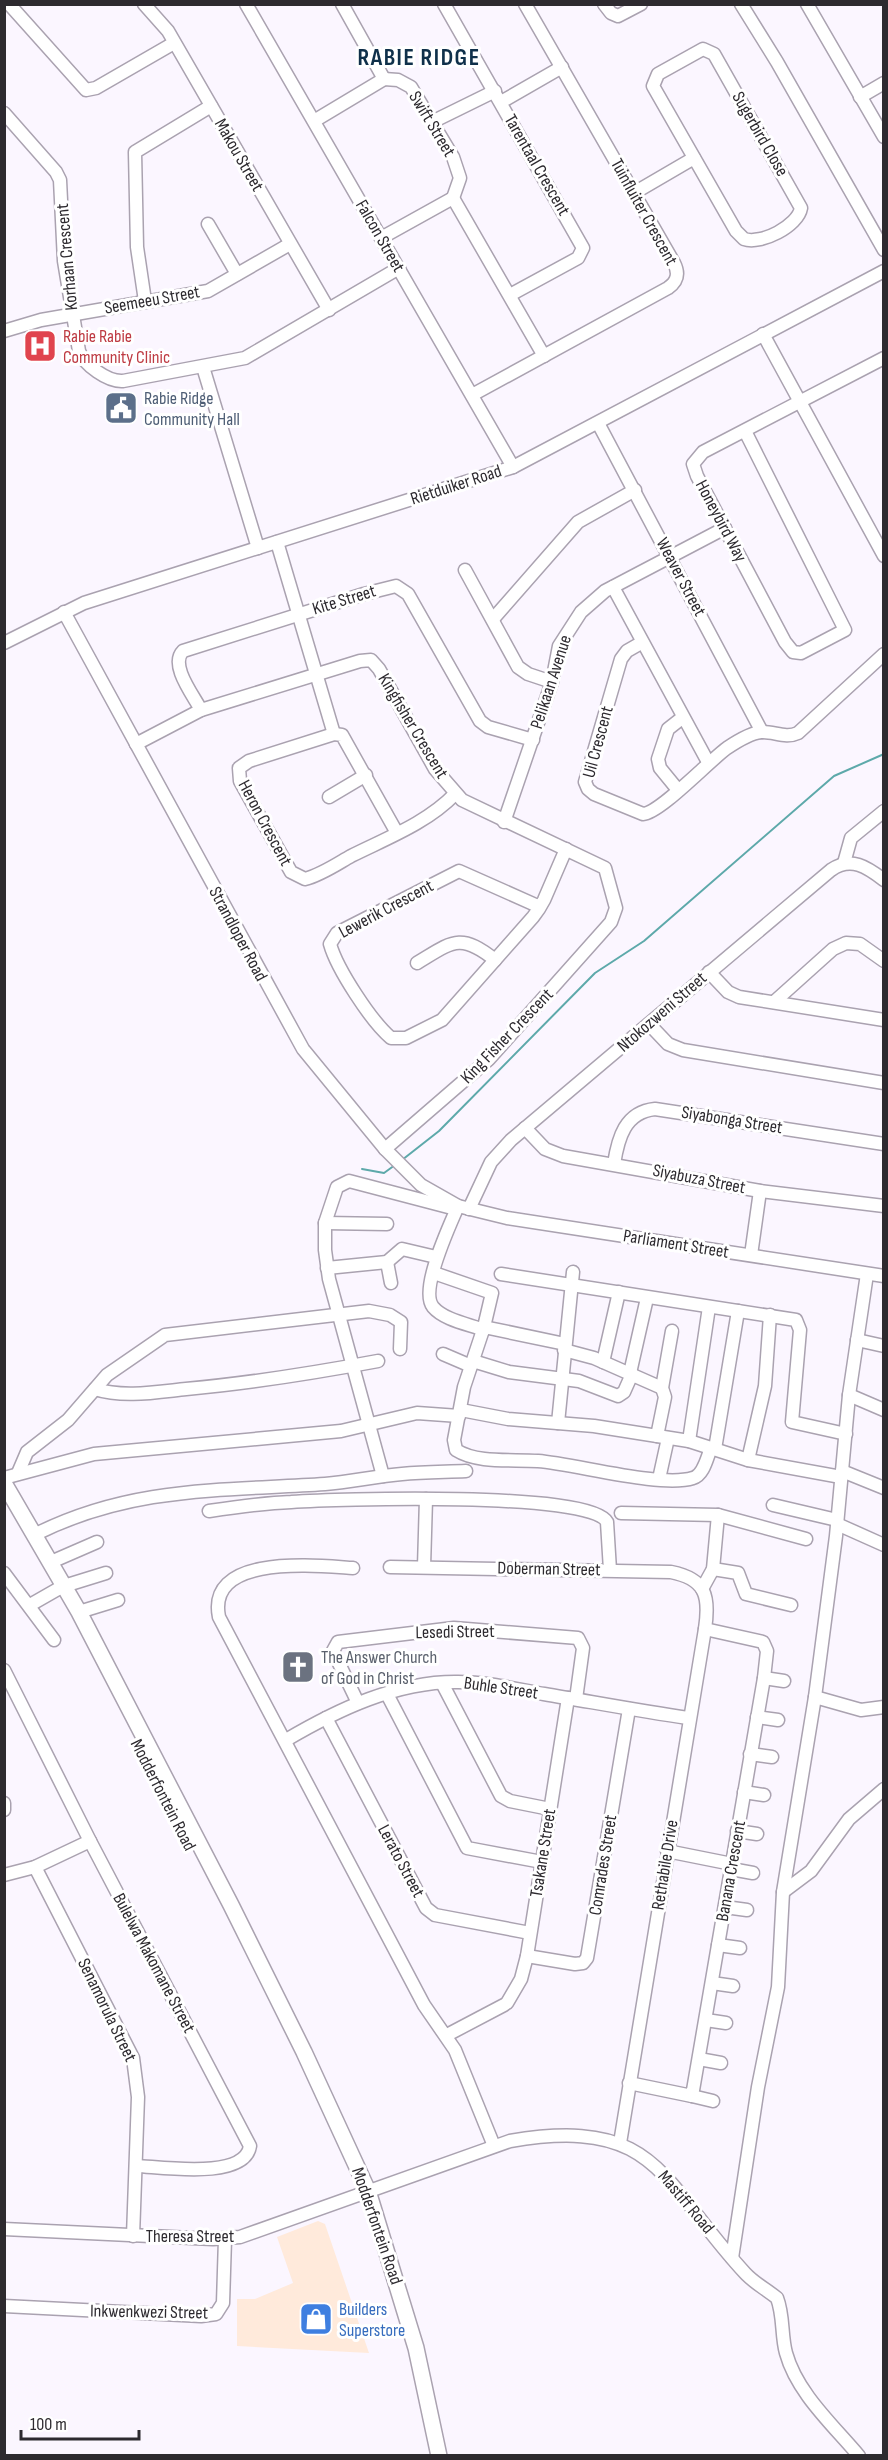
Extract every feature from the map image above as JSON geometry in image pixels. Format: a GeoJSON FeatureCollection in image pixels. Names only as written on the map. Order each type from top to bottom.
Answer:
{"type":"FeatureCollection","features":[{"type":"Feature","properties":{"kind":"main road","name":"Modderfontein Road"},"geometry":{"type":"LineString","coordinates":[[5,1485],[29,1534],[61,1588],[298,2055],[312,2074]]}},
{"type":"Feature","properties":{"kind":"main road","name":"Modderfontein Road"},"geometry":{"type":"LineString","coordinates":[[20,1512],[36,1534],[51,1562],[61,1588],[79,1612],[231,1905],[368,2192],[416,2348],[439,2455]]}},
{"type":"Feature","properties":{"kind":"street"},"geometry":{"type":"LineString","coordinates":[[9,4],[86,90],[96,88],[174,43]]}},
{"type":"Feature","properties":{"kind":"street","name":"Makou Street"},"geometry":{"type":"LineString","coordinates":[[144,4],[174,43],[329,310]]}},
{"type":"Feature","properties":{"kind":"street","name":"Falcon Street"},"geometry":{"type":"LineString","coordinates":[[246,4],[513,467]]}},
{"type":"Feature","properties":{"kind":"street"},"geometry":{"type":"LineString","coordinates":[[314,121],[384,79],[342,4]]}},
{"type":"Feature","properties":{"kind":"street","name":"Tarentaal Crescent"},"geometry":{"type":"LineString","coordinates":[[444,4],[583,248],[578,258],[510,295]]}},
{"type":"Feature","properties":{"kind":"street","name":"Tuinfluiter Crescent"},"geometry":{"type":"LineString","coordinates":[[472,395],[668,288],[676,280],[674,262],[525,4]]}},
{"type":"Feature","properties":{"kind":"street"},"geometry":{"type":"LineString","coordinates":[[604,4],[610,13],[618,16],[641,4]]}},
{"type":"Feature","properties":{"kind":"street"},"geometry":{"type":"LineString","coordinates":[[741,4],[777,62],[884,250]]}},
{"type":"Feature","properties":{"kind":"street"},"geometry":{"type":"LineString","coordinates":[[807,4],[884,137]]}},
{"type":"Feature","properties":{"kind":"street","name":"Sugerbird Close"},"geometry":{"type":"LineString","coordinates":[[700,50],[706,50],[714,54],[797,199],[801,208],[800,216],[794,222],[758,241],[744,239],[694,158],[656,94],[653,83],[658,74],[700,50]]}},
{"type":"Feature","properties":{"kind":"street"},"geometry":{"type":"LineString","coordinates":[[432,122],[562,68]]}},
{"type":"Feature","properties":{"kind":"street","name":"Swift Street"},"geometry":{"type":"LineString","coordinates":[[384,79],[398,80],[408,85],[432,122],[459,169],[460,183],[453,198]]}},
{"type":"Feature","properties":{"kind":"street"},"geometry":{"type":"LineString","coordinates":[[860,97],[884,83]]}},
{"type":"Feature","properties":{"kind":"street"},"geometry":{"type":"LineString","coordinates":[[145,302],[137,237],[135,152],[210,106]]}},
{"type":"Feature","properties":{"kind":"street","name":"Korhaan Crescent"},"geometry":{"type":"LineString","coordinates":[[4,112],[59,176],[64,261],[80,354],[111,380],[123,381],[245,358],[399,268]]}},
{"type":"Feature","properties":{"kind":"street"},"geometry":{"type":"LineString","coordinates":[[634,193],[694,158]]}},
{"type":"Feature","properties":{"kind":"street"},"geometry":{"type":"LineString","coordinates":[[381,238],[453,198],[544,356]]}},
{"type":"Feature","properties":{"kind":"street"},"geometry":{"type":"LineString","coordinates":[[208,224],[237,274]]}},
{"type":"Feature","properties":{"kind":"street","name":"Seemeeu Street"},"geometry":{"type":"LineString","coordinates":[[4,330],[17,325],[208,291],[290,244]]}},
{"type":"Feature","properties":{"kind":"street","name":"Rietduiker Road"},"geometry":{"type":"LineString","coordinates":[[4,642],[64,612],[513,467],[884,271]]}},
{"type":"Feature","properties":{"kind":"street"},"geometry":{"type":"LineString","coordinates":[[763,334],[884,556]]}},
{"type":"Feature","properties":{"kind":"street","name":"Honeybird Way"},"geometry":{"type":"LineString","coordinates":[[745,431],[845,630],[806,651],[796,653],[786,642],[693,464],[699,455],[884,358]]}},
{"type":"Feature","properties":{"kind":"street"},"geometry":{"type":"LineString","coordinates":[[203,367],[258,548]]}},
{"type":"Feature","properties":{"kind":"street","name":"Weaver Street"},"geometry":{"type":"LineString","coordinates":[[598,423],[762,732]]}},
{"type":"Feature","properties":{"kind":"street"},"geometry":{"type":"LineString","coordinates":[[493,620],[578,522],[634,490]]}},
{"type":"Feature","properties":{"kind":"street","name":"Pelikaan Avenue"},"geometry":{"type":"LineString","coordinates":[[504,822],[552,682],[558,652],[566,631],[590,602],[613,587],[725,528]]}},
{"type":"Feature","properties":{"kind":"street"},"geometry":{"type":"LineString","coordinates":[[277,542],[334,734],[344,737],[397,832]]}},
{"type":"Feature","properties":{"kind":"street"},"geometry":{"type":"LineString","coordinates":[[465,570],[518,667],[528,674],[552,682]]}},
{"type":"Feature","properties":{"kind":"street","name":"Kite Street"},"geometry":{"type":"LineString","coordinates":[[201,710],[178,666],[181,653],[388,586],[402,588],[480,721],[488,727],[533,740]]}},
{"type":"Feature","properties":{"kind":"street"},"geometry":{"type":"LineString","coordinates":[[613,587],[641,643],[708,762]]}},
{"type":"Feature","properties":{"kind":"street","name":"Strandloper Road"},"geometry":{"type":"LineString","coordinates":[[64,612],[294,1035],[385,1149],[421,1185],[461,1208]]}},
{"type":"Feature","properties":{"kind":"street","name":"Uil Crescent"},"geometry":{"type":"LineString","coordinates":[[641,643],[627,651],[621,658],[585,784],[594,794],[643,814],[654,810],[708,762],[734,744],[762,732]]}},
{"type":"Feature","properties":{"kind":"street"},"geometry":{"type":"LineString","coordinates":[[762,732],[788,735],[798,733],[884,654]]}},
{"type":"Feature","properties":{"kind":"street","name":"Kingfisher Crescent"},"geometry":{"type":"LineString","coordinates":[[136,744],[201,710],[365,660],[373,661],[435,769],[455,794],[469,805],[605,868],[616,912]]}},
{"type":"Feature","properties":{"kind":"street"},"geometry":{"type":"LineString","coordinates":[[678,790],[660,768],[658,759],[668,729],[682,718]]}},
{"type":"Feature","properties":{"kind":"street","name":"Heron Crescent"},"geometry":{"type":"LineString","coordinates":[[334,734],[249,760],[239,768],[240,781],[291,872],[302,879],[309,878],[431,815],[455,794]]}},
{"type":"Feature","properties":{"kind":"street"},"geometry":{"type":"LineString","coordinates":[[329,797],[366,775]]}},
{"type":"Feature","properties":{"kind":"street"},"geometry":{"type":"LineString","coordinates":[[884,811],[851,838],[844,863],[859,864],[884,880]]}},
{"type":"Feature","properties":{"kind":"street","name":"Lewerik Crescent"},"geometry":{"type":"LineString","coordinates":[[540,907],[459,871],[337,933],[330,940],[332,951],[358,996],[387,1034],[395,1040],[406,1038],[442,1020],[540,907],[566,849]]}},
{"type":"Feature","properties":{"kind":"street","name":"Ntokozweni Street"},"geometry":{"type":"LineString","coordinates":[[484,1328],[446,1316],[433,1308],[429,1297],[436,1257],[461,1208],[491,1162],[525,1128],[709,972],[831,870],[844,863]]}},
{"type":"Feature","properties":{"kind":"street","name":"King Fisher Crescent"},"geometry":{"type":"LineString","coordinates":[[385,1149],[489,1059],[611,922],[616,912]]}},
{"type":"Feature","properties":{"kind":"street"},"geometry":{"type":"LineString","coordinates":[[417,963],[448,945],[462,941],[473,944],[495,960]]}},
{"type":"Feature","properties":{"kind":"street"},"geometry":{"type":"LineString","coordinates":[[774,1002],[788,987],[839,946],[860,944],[884,961]]}},
{"type":"Feature","properties":{"kind":"street"},"geometry":{"type":"LineString","coordinates":[[709,972],[734,995],[884,1020]]}},
{"type":"Feature","properties":{"kind":"street"},"geometry":{"type":"LineString","coordinates":[[649,1024],[668,1044],[683,1050],[884,1083]]}},
{"type":"Feature","properties":{"kind":"street","name":"Siyabonga Street"},"geometry":{"type":"LineString","coordinates":[[614,1164],[617,1142],[624,1127],[641,1112],[655,1109],[884,1144]]}},
{"type":"Feature","properties":{"kind":"street","name":"Siyabuza Street"},"geometry":{"type":"LineString","coordinates":[[525,1128],[544,1149],[554,1154],[760,1191],[884,1206]]}},
{"type":"Feature","properties":{"kind":"street"},"geometry":{"type":"LineString","coordinates":[[383,1476],[371,1425],[337,1315],[327,1268],[326,1223],[337,1187],[349,1181],[461,1208]]}},
{"type":"Feature","properties":{"kind":"street"},"geometry":{"type":"LineString","coordinates":[[751,1255],[760,1191]]}},
{"type":"Feature","properties":{"kind":"street","name":"Parliament Street"},"geometry":{"type":"LineString","coordinates":[[461,1208],[507,1218],[884,1276]]}},
{"type":"Feature","properties":{"kind":"street"},"geometry":{"type":"LineString","coordinates":[[326,1223],[387,1224]]}},
{"type":"Feature","properties":{"kind":"street"},"geometry":{"type":"LineString","coordinates":[[327,1268],[387,1262],[402,1249],[436,1257]]}},
{"type":"Feature","properties":{"kind":"street"},"geometry":{"type":"LineString","coordinates":[[387,1262],[392,1283]]}},
{"type":"Feature","properties":{"kind":"street"},"geometry":{"type":"LineString","coordinates":[[434,1273],[492,1293],[484,1328],[464,1387],[454,1444],[460,1452],[484,1458],[570,1464],[659,1479],[685,1479],[697,1476],[713,1448],[738,1311]]}},
{"type":"Feature","properties":{"kind":"street"},"geometry":{"type":"LineString","coordinates":[[501,1274],[572,1278],[647,1298],[796,1320],[800,1325],[792,1422],[846,1434]]}},
{"type":"Feature","properties":{"kind":"street"},"geometry":{"type":"LineString","coordinates":[[732,2258],[756,2100],[778,1987],[783,1892],[815,1697],[837,1522],[849,1395],[867,1274]]}},
{"type":"Feature","properties":{"kind":"street"},"geometry":{"type":"LineString","coordinates":[[558,1423],[572,1278]]}},
{"type":"Feature","properties":{"kind":"street"},"geometry":{"type":"LineString","coordinates":[[603,1362],[619,1292]]}},
{"type":"Feature","properties":{"kind":"street"},"geometry":{"type":"LineString","coordinates":[[443,1354],[509,1372],[579,1381],[621,1395],[631,1374],[647,1298]]}},
{"type":"Feature","properties":{"kind":"street"},"geometry":{"type":"LineString","coordinates":[[689,1441],[709,1307]]}},
{"type":"Feature","properties":{"kind":"street"},"geometry":{"type":"LineString","coordinates":[[5,1485],[18,1473],[27,1452],[68,1420],[115,1368],[165,1335],[369,1311],[395,1317],[402,1325],[400,1349]]}},
{"type":"Feature","properties":{"kind":"street"},"geometry":{"type":"LineString","coordinates":[[748,1460],[762,1403],[770,1315]]}},
{"type":"Feature","properties":{"kind":"street"},"geometry":{"type":"LineString","coordinates":[[484,1328],[565,1347],[662,1388]]}},
{"type":"Feature","properties":{"kind":"street"},"geometry":{"type":"LineString","coordinates":[[659,1479],[665,1397],[662,1388],[672,1331]]}},
{"type":"Feature","properties":{"kind":"street"},"geometry":{"type":"LineString","coordinates":[[857,1340],[884,1346]]}},
{"type":"Feature","properties":{"kind":"street"},"geometry":{"type":"LineString","coordinates":[[95,1389],[118,1393],[156,1392],[265,1380],[378,1361]]}},
{"type":"Feature","properties":{"kind":"street"},"geometry":{"type":"LineString","coordinates":[[849,1395],[884,1410]]}},
{"type":"Feature","properties":{"kind":"street"},"geometry":{"type":"LineString","coordinates":[[18,1473],[94,1454],[341,1431],[417,1413],[460,1413],[558,1423],[689,1441],[748,1460],[842,1474],[884,1488]]}},
{"type":"Feature","properties":{"kind":"street"},"geometry":{"type":"LineString","coordinates":[[36,1534],[76,1515],[135,1499],[190,1492],[328,1484],[383,1476],[466,1471]]}},
{"type":"Feature","properties":{"kind":"street"},"geometry":{"type":"LineString","coordinates":[[209,1510],[291,1502],[426,1499],[511,1501],[598,1513],[607,1522],[610,1570]]}},
{"type":"Feature","properties":{"kind":"street"},"geometry":{"type":"LineString","coordinates":[[424,1566],[426,1499]]}},
{"type":"Feature","properties":{"kind":"street"},"geometry":{"type":"LineString","coordinates":[[773,1505],[837,1522],[884,1545]]}},
{"type":"Feature","properties":{"kind":"street"},"geometry":{"type":"LineString","coordinates":[[621,1513],[718,1515],[806,1539]]}},
{"type":"Feature","properties":{"kind":"street"},"geometry":{"type":"LineString","coordinates":[[702,1589],[713,1569],[718,1515]]}},
{"type":"Feature","properties":{"kind":"street"},"geometry":{"type":"LineString","coordinates":[[51,1562],[97,1542]]}},
{"type":"Feature","properties":{"kind":"street"},"geometry":{"type":"LineString","coordinates":[[353,1568],[285,1565],[260,1568],[231,1582],[224,1589],[218,1603],[222,1624],[286,1740],[424,2005],[447,2035],[494,2146]]}},
{"type":"Feature","properties":{"kind":"street","name":"Doberman Street"},"geometry":{"type":"LineString","coordinates":[[390,1567],[610,1570],[686,1575],[695,1580],[702,1589]]}},
{"type":"Feature","properties":{"kind":"street"},"geometry":{"type":"LineString","coordinates":[[713,1569],[738,1573],[744,1591],[750,1596],[791,1605]]}},
{"type":"Feature","properties":{"kind":"street"},"geometry":{"type":"LineString","coordinates":[[4,1574],[30,1605],[54,1640]]}},
{"type":"Feature","properties":{"kind":"street"},"geometry":{"type":"LineString","coordinates":[[30,1605],[61,1588],[106,1574]]}},
{"type":"Feature","properties":{"kind":"street","name":"Rethabile Drive"},"geometry":{"type":"LineString","coordinates":[[620,2143],[688,1718],[705,1629],[707,1602],[702,1589]]}},
{"type":"Feature","properties":{"kind":"street"},"geometry":{"type":"LineString","coordinates":[[79,1612],[118,1600]]}},
{"type":"Feature","properties":{"kind":"street","name":"Lesedi Street"},"geometry":{"type":"LineString","coordinates":[[358,1703],[333,1651],[338,1642],[454,1628],[578,1638],[583,1648],[572,1698]]}},
{"type":"Feature","properties":{"kind":"street","name":"Banana Crescent"},"geometry":{"type":"LineString","coordinates":[[692,2096],[767,1651],[764,1642],[705,1629]]}},
{"type":"Feature","properties":{"kind":"street","name":"Bulelwa Makomane Street"},"geometry":{"type":"LineString","coordinates":[[5,1674],[250,2146],[249,2153],[243,2159],[215,2168],[138,2166]]}},
{"type":"Feature","properties":{"kind":"street"},"geometry":{"type":"LineString","coordinates":[[764,1678],[784,1681]]}},
{"type":"Feature","properties":{"kind":"street"},"geometry":{"type":"LineString","coordinates":[[442,1683],[501,1796],[510,1801],[550,1809]]}},
{"type":"Feature","properties":{"kind":"street","name":"Buhle Street"},"geometry":{"type":"LineString","coordinates":[[286,1740],[358,1703],[387,1694],[442,1683],[475,1683],[688,1718]]}},
{"type":"Feature","properties":{"kind":"street"},"geometry":{"type":"LineString","coordinates":[[387,1694],[467,1848],[542,1862]]}},
{"type":"Feature","properties":{"kind":"street"},"geometry":{"type":"LineString","coordinates":[[815,1697],[861,1710],[884,1707]]}},
{"type":"Feature","properties":{"kind":"street","name":"Tsakane Street"},"geometry":{"type":"LineString","coordinates":[[447,2035],[506,2004],[522,1979],[550,1809],[572,1698]]}},
{"type":"Feature","properties":{"kind":"street","name":"Comrades Street"},"geometry":{"type":"LineString","coordinates":[[527,1956],[575,1964],[584,1963],[588,1958],[629,1709]]}},
{"type":"Feature","properties":{"kind":"street"},"geometry":{"type":"LineString","coordinates":[[757,1717],[778,1720]]}},
{"type":"Feature","properties":{"kind":"street","name":"Lerato Street"},"geometry":{"type":"LineString","coordinates":[[326,1718],[426,1908],[442,1916],[530,1933]]}},
{"type":"Feature","properties":{"kind":"street"},"geometry":{"type":"LineString","coordinates":[[750,1754],[772,1757]]}},
{"type":"Feature","properties":{"kind":"street"},"geometry":{"type":"LineString","coordinates":[[783,1892],[811,1870],[849,1819],[884,1790]]}},
{"type":"Feature","properties":{"kind":"street"},"geometry":{"type":"LineString","coordinates":[[744,1792],[764,1795]]}},
{"type":"Feature","properties":{"kind":"street"},"geometry":{"type":"LineString","coordinates":[[4,1803],[4,1810]]}},
{"type":"Feature","properties":{"kind":"street"},"geometry":{"type":"LineString","coordinates":[[737,1831],[757,1834]]}},
{"type":"Feature","properties":{"kind":"street"},"geometry":{"type":"LineString","coordinates":[[4,1875],[35,1867],[90,1841]]}},
{"type":"Feature","properties":{"kind":"street"},"geometry":{"type":"LineString","coordinates":[[667,1851],[753,1873]]}},
{"type":"Feature","properties":{"kind":"street","name":"Senamorula Street"},"geometry":{"type":"LineString","coordinates":[[35,1867],[134,2058],[138,2097],[138,2166],[133,2236]]}},
{"type":"Feature","properties":{"kind":"street"},"geometry":{"type":"LineString","coordinates":[[725,1907],[747,1910]]}},
{"type":"Feature","properties":{"kind":"street"},"geometry":{"type":"LineString","coordinates":[[718,1945],[740,1948]]}},
{"type":"Feature","properties":{"kind":"street"},"geometry":{"type":"LineString","coordinates":[[712,1983],[733,1986]]}},
{"type":"Feature","properties":{"kind":"street"},"geometry":{"type":"LineString","coordinates":[[706,2020],[726,2023]]}},
{"type":"Feature","properties":{"kind":"street"},"geometry":{"type":"LineString","coordinates":[[699,2060],[721,2063]]}},
{"type":"Feature","properties":{"kind":"street"},"geometry":{"type":"LineString","coordinates":[[629,2083],[713,2101]]}},
{"type":"Feature","properties":{"kind":"street","name":"Mastiff Road"},"geometry":{"type":"LineString","coordinates":[[368,2192],[510,2141],[552,2136],[601,2138],[620,2143],[661,2170],[732,2258],[752,2280],[777,2298],[786,2352],[792,2372],[820,2410],[860,2456]]}},
{"type":"Feature","properties":{"kind":"street","name":"Theresa Street"},"geometry":{"type":"LineString","coordinates":[[4,2229],[225,2239],[258,2232],[368,2192]]}},
{"type":"Feature","properties":{"kind":"street","name":"Inkwenkwezi Street"},"geometry":{"type":"LineString","coordinates":[[4,2306],[216,2314],[222,2307],[224,2298],[225,2239]]}},
{"type":"Feature","properties":{"kind":"street"},"geometry":{"type":"LineString","coordinates":[[439,2455],[447,2456]]}},
{"type":"Feature","properties":{"kind":"shaded area"},"geometry":{"type":"Polygon","coordinates":[[[318,2221],[325,2224],[369,2353],[237,2346],[237,2299],[255,2299],[293,2283],[277,2237],[318,2221]]]}},
{"type":"Feature","properties":{"kind":"waterway"},"geometry":{"type":"LineString","coordinates":[[402,1160],[439,1131],[595,973],[644,941],[834,776],[884,754]]}},
{"type":"Feature","properties":{"kind":"waterway"},"geometry":{"type":"LineString","coordinates":[[362,1169],[384,1173],[395,1165]]}},
{"type":"Feature","properties":{"kind":"place","name":"Rabie Rabie Community Clinic"},"geometry":{"type":"Point","coordinates":[40,346]}},
{"type":"Feature","properties":{"kind":"place","name":"Rabie Ridge Community Hall"},"geometry":{"type":"Point","coordinates":[121,408]}},
{"type":"Feature","properties":{"kind":"place","name":"The Answer Church of God in Christ"},"geometry":{"type":"Point","coordinates":[298,1667]}},
{"type":"Feature","properties":{"kind":"place","name":"Builders Superstore"},"geometry":{"type":"Point","coordinates":[316,2319]}},
{"type":"Feature","properties":{"kind":"district","name":"RABIE RIDGE"},"geometry":{"type":"Point","coordinates":[419,57]}}]}
